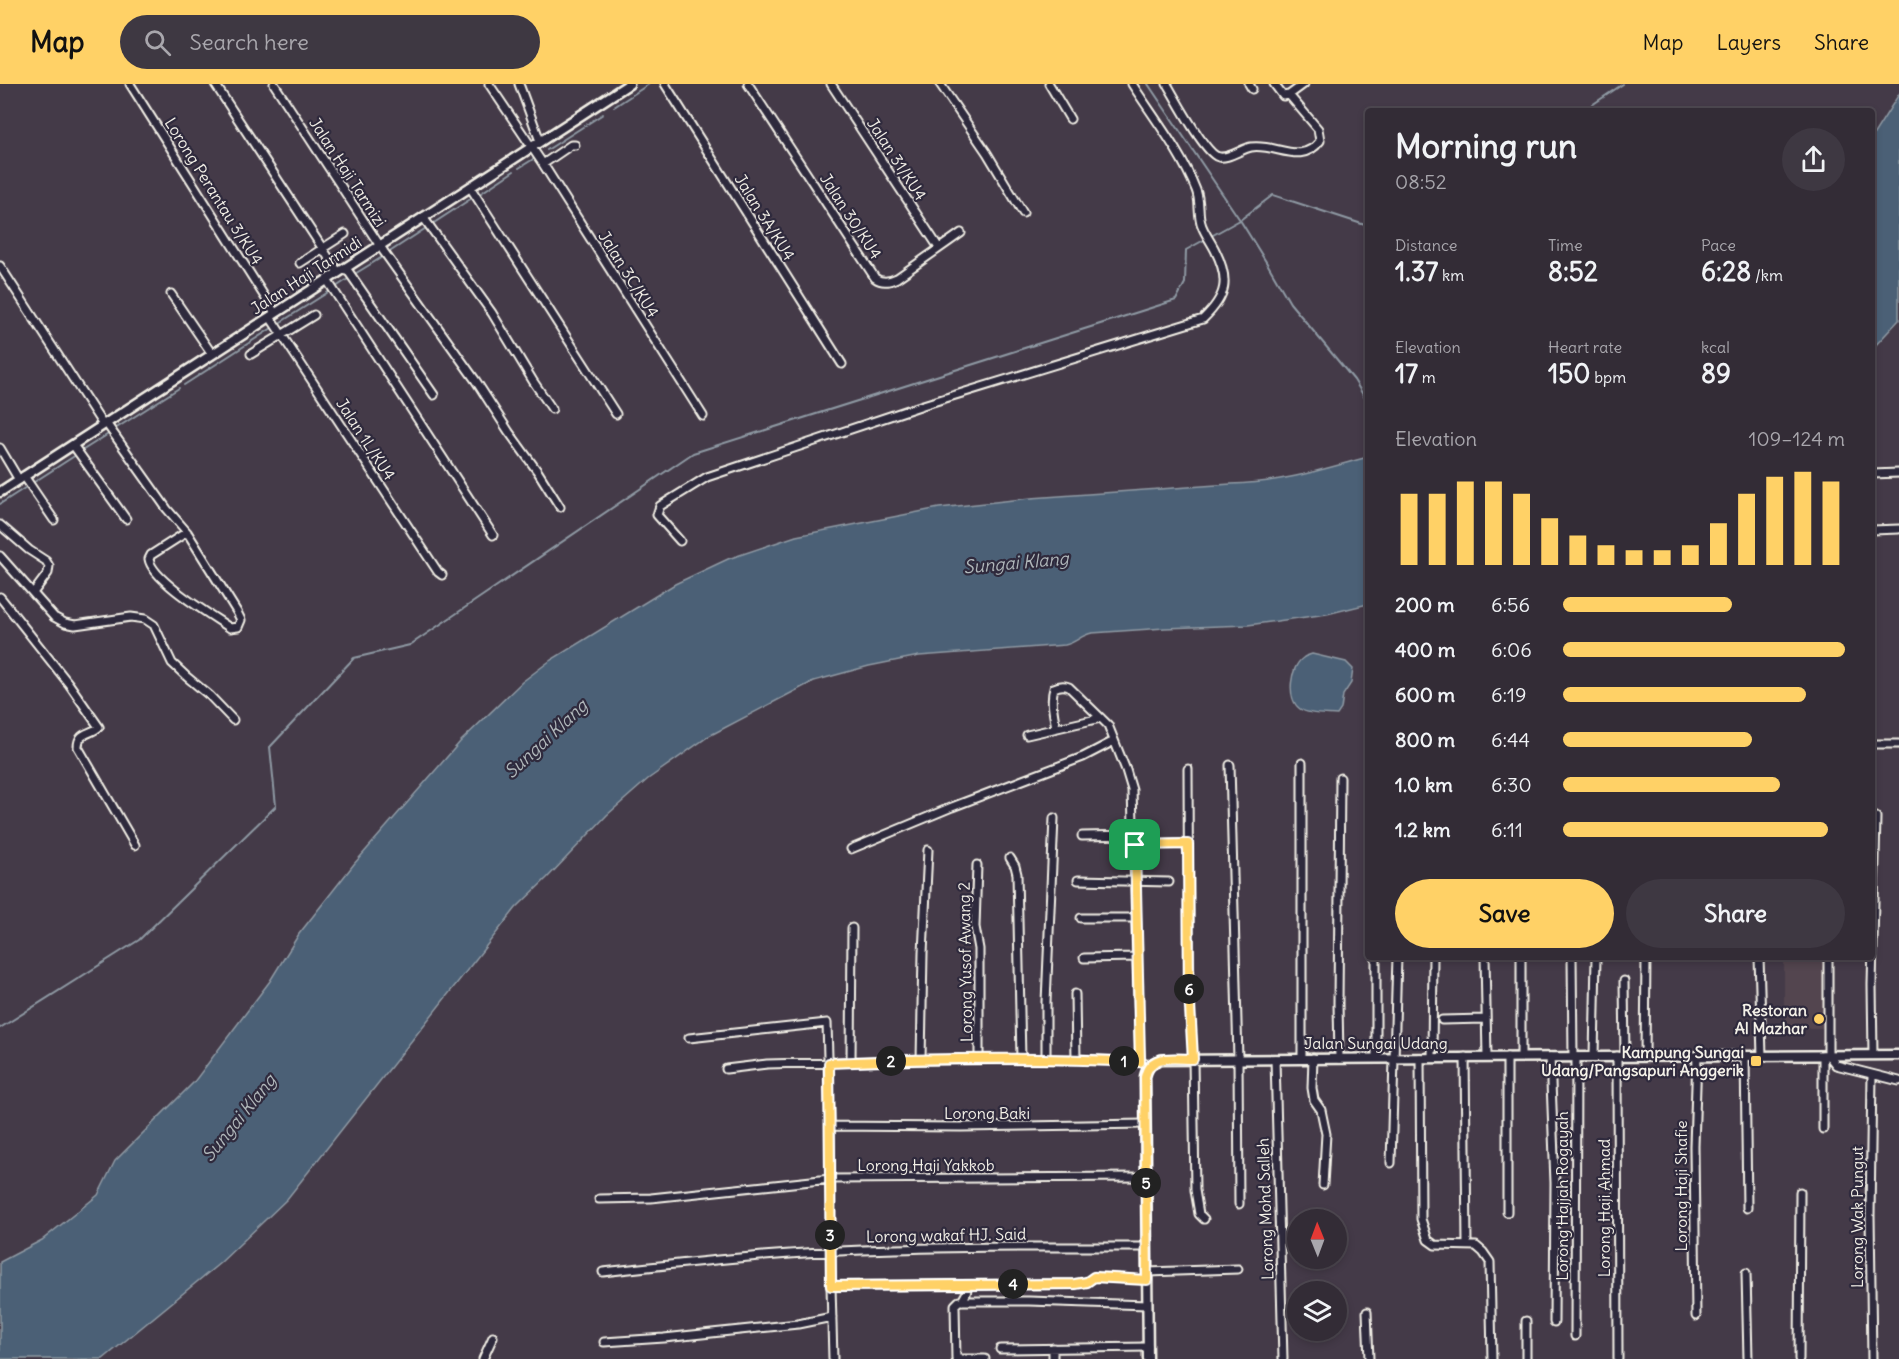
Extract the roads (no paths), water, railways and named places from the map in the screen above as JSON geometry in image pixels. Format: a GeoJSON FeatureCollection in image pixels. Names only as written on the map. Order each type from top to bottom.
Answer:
{"type":"FeatureCollection","features":[{"type":"Feature","properties":{"kind":"street","name":"Lorong Perantau 3/KU4"},"geometry":{"type":"LineString","coordinates":[[130,84],[272,315]]}},
{"type":"Feature","properties":{"kind":"street"},"geometry":{"type":"LineString","coordinates":[[215,84],[322,249],[342,270],[434,394]]}},
{"type":"Feature","properties":{"kind":"street","name":"Jalan Haji Tarmizi"},"geometry":{"type":"LineString","coordinates":[[274,84],[380,245],[471,372],[560,507]]}},
{"type":"Feature","properties":{"kind":"street","name":"Jalan 3C/KU4"},"geometry":{"type":"LineString","coordinates":[[489,84],[543,164],[703,416]]}},
{"type":"Feature","properties":{"kind":"street"},"geometry":{"type":"LineString","coordinates":[[519,84],[540,141]]}},
{"type":"Feature","properties":{"kind":"street","name":"Jalan Haji Tarmidi"},"geometry":{"type":"LineString","coordinates":[[0,492],[24,479],[380,245],[425,220],[470,187],[629,84]]}},
{"type":"Feature","properties":{"kind":"street","name":"Jalan 3A/KU4"},"geometry":{"type":"LineString","coordinates":[[665,84],[842,364]]}},
{"type":"Feature","properties":{"kind":"street","name":"Jalan 30/KU4"},"geometry":{"type":"LineString","coordinates":[[748,84],[874,278],[879,281],[891,281],[961,232]]}},
{"type":"Feature","properties":{"kind":"street","name":"Jalan 31/KU4"},"geometry":{"type":"LineString","coordinates":[[831,84],[939,248]]}},
{"type":"Feature","properties":{"kind":"street"},"geometry":{"type":"LineString","coordinates":[[940,84],[987,153],[1023,213]]}},
{"type":"Feature","properties":{"kind":"street"},"geometry":{"type":"LineString","coordinates":[[1049,84],[1070,119]]}},
{"type":"Feature","properties":{"kind":"street"},"geometry":{"type":"LineString","coordinates":[[680,541],[657,515],[657,511],[660,506],[707,477],[923,405],[1203,319],[1216,307],[1222,297],[1224,273],[1198,217],[1198,193],[1187,171],[1132,84]]}},
{"type":"Feature","properties":{"kind":"street"},"geometry":{"type":"LineString","coordinates":[[1167,84],[1205,145],[1217,156],[1224,157],[1251,147],[1298,153],[1314,149],[1320,141],[1318,129],[1274,84]]}},
{"type":"Feature","properties":{"kind":"street"},"geometry":{"type":"LineString","coordinates":[[1286,95],[1304,84]]}},
{"type":"Feature","properties":{"kind":"street"},"geometry":{"type":"LineString","coordinates":[[543,164],[571,145],[575,145]]}},
{"type":"Feature","properties":{"kind":"street"},"geometry":{"type":"LineString","coordinates":[[470,187],[616,414]]}},
{"type":"Feature","properties":{"kind":"street"},"geometry":{"type":"LineString","coordinates":[[425,220],[492,313],[552,409]]}},
{"type":"Feature","properties":{"kind":"street"},"geometry":{"type":"LineString","coordinates":[[300,262],[345,234]]}},
{"type":"Feature","properties":{"kind":"street"},"geometry":{"type":"LineString","coordinates":[[0,266],[106,425],[167,509],[187,532],[237,612],[241,620],[238,627],[230,628],[177,591],[162,580],[150,565],[151,555],[187,532]]}},
{"type":"Feature","properties":{"kind":"street"},"geometry":{"type":"LineString","coordinates":[[327,280],[493,535]]}},
{"type":"Feature","properties":{"kind":"street"},"geometry":{"type":"LineString","coordinates":[[171,294],[212,354]]}},
{"type":"Feature","properties":{"kind":"street","name":"Jalan 1L/KU4"},"geometry":{"type":"LineString","coordinates":[[272,315],[281,334],[442,575]]}},
{"type":"Feature","properties":{"kind":"street"},"geometry":{"type":"LineString","coordinates":[[251,354],[314,315]]}},
{"type":"Feature","properties":{"kind":"street"},"geometry":{"type":"LineString","coordinates":[[73,445],[126,519]]}},
{"type":"Feature","properties":{"kind":"street"},"geometry":{"type":"LineString","coordinates":[[0,448],[54,520]]}},
{"type":"Feature","properties":{"kind":"street"},"geometry":{"type":"LineString","coordinates":[[1875,474],[1899,473]]}},
{"type":"Feature","properties":{"kind":"street"},"geometry":{"type":"LineString","coordinates":[[0,525],[29,550],[46,561],[49,566],[48,573],[33,593]]}},
{"type":"Feature","properties":{"kind":"street"},"geometry":{"type":"LineString","coordinates":[[1875,530],[1899,529]]}},
{"type":"Feature","properties":{"kind":"street"},"geometry":{"type":"LineString","coordinates":[[0,555],[54,617],[65,624],[75,625],[131,617],[145,619],[154,625],[172,663],[210,696],[233,720]]}},
{"type":"Feature","properties":{"kind":"street"},"geometry":{"type":"LineString","coordinates":[[0,597],[69,684],[99,727],[81,735],[78,747],[135,845]]}},
{"type":"Feature","properties":{"kind":"street"},"geometry":{"type":"LineString","coordinates":[[1056,728],[1052,700],[1054,688],[1070,687],[1108,725],[1132,790],[1135,835],[1136,957],[1145,1064],[1148,1359]]}},
{"type":"Feature","properties":{"kind":"street"},"geometry":{"type":"LineString","coordinates":[[1027,735],[1101,718]]}},
{"type":"Feature","properties":{"kind":"street"},"geometry":{"type":"LineString","coordinates":[[1875,744],[1899,744]]}},
{"type":"Feature","properties":{"kind":"street"},"geometry":{"type":"LineString","coordinates":[[850,849],[1116,745]]}},
{"type":"Feature","properties":{"kind":"street"},"geometry":{"type":"LineString","coordinates":[[1302,763],[1302,1058]]}},
{"type":"Feature","properties":{"kind":"street"},"geometry":{"type":"LineString","coordinates":[[1230,765],[1239,1059],[1239,1204]]}},
{"type":"Feature","properties":{"kind":"street"},"geometry":{"type":"LineString","coordinates":[[1188,769],[1189,989],[1193,1059],[1195,1191],[1199,1214],[1204,1219]]}},
{"type":"Feature","properties":{"kind":"street"},"geometry":{"type":"LineString","coordinates":[[1339,1059],[1340,777]]}},
{"type":"Feature","properties":{"kind":"street"},"geometry":{"type":"LineString","coordinates":[[1046,1059],[1046,1002],[1054,818]]}},
{"type":"Feature","properties":{"kind":"street"},"geometry":{"type":"LineString","coordinates":[[1875,860],[1876,818]]}},
{"type":"Feature","properties":{"kind":"street"},"geometry":{"type":"LineString","coordinates":[[1082,836],[1135,835]]}},
{"type":"Feature","properties":{"kind":"street"},"geometry":{"type":"LineString","coordinates":[[1135,845],[1188,844]]}},
{"type":"Feature","properties":{"kind":"street"},"geometry":{"type":"LineString","coordinates":[[921,1060],[922,954],[928,849]]}},
{"type":"Feature","properties":{"kind":"street"},"geometry":{"type":"LineString","coordinates":[[1010,858],[1017,874],[1021,1059]]}},
{"type":"Feature","properties":{"kind":"street","name":"Lorong Yusof Awang 2"},"geometry":{"type":"LineString","coordinates":[[977,865],[975,927],[978,949],[979,1059]]}},
{"type":"Feature","properties":{"kind":"street"},"geometry":{"type":"LineString","coordinates":[[1078,880],[1169,882]]}},
{"type":"Feature","properties":{"kind":"street"},"geometry":{"type":"LineString","coordinates":[[1081,918],[1136,918]]}},
{"type":"Feature","properties":{"kind":"street"},"geometry":{"type":"LineString","coordinates":[[851,1062],[852,928]]}},
{"type":"Feature","properties":{"kind":"street"},"geometry":{"type":"LineString","coordinates":[[1084,958],[1136,957]]}},
{"type":"Feature","properties":{"kind":"street"},"geometry":{"type":"LineString","coordinates":[[1376,960],[1376,1058]]}},
{"type":"Feature","properties":{"kind":"street"},"geometry":{"type":"LineString","coordinates":[[1390,1163],[1397,960]]}},
{"type":"Feature","properties":{"kind":"street"},"geometry":{"type":"LineString","coordinates":[[1432,1058],[1433,960]]}},
{"type":"Feature","properties":{"kind":"street"},"geometry":{"type":"LineString","coordinates":[[1485,960],[1486,1058]]}},
{"type":"Feature","properties":{"kind":"street"},"geometry":{"type":"LineString","coordinates":[[1521,960],[1521,1057]]}},
{"type":"Feature","properties":{"kind":"street","name":"Lorong Hajjah Rogayah"},"geometry":{"type":"LineString","coordinates":[[1572,960],[1575,1336]]}},
{"type":"Feature","properties":{"kind":"street"},"geometry":{"type":"LineString","coordinates":[[1594,1056],[1596,960]]}},
{"type":"Feature","properties":{"kind":"street"},"geometry":{"type":"LineString","coordinates":[[1645,1056],[1646,960]]}},
{"type":"Feature","properties":{"kind":"street"},"geometry":{"type":"LineString","coordinates":[[1759,960],[1762,1056]]}},
{"type":"Feature","properties":{"kind":"street"},"geometry":{"type":"LineString","coordinates":[[1823,1129],[1828,960]]}},
{"type":"Feature","properties":{"kind":"street"},"geometry":{"type":"LineString","coordinates":[[1873,960],[1873,1055]]}},
{"type":"Feature","properties":{"kind":"street","name":"Lorong Haji Ahmad"},"geometry":{"type":"LineString","coordinates":[[1618,1359],[1621,1056],[1624,981]]}},
{"type":"Feature","properties":{"kind":"street"},"geometry":{"type":"LineString","coordinates":[[1075,994],[1076,1059]]}},
{"type":"Feature","properties":{"kind":"street"},"geometry":{"type":"LineString","coordinates":[[1442,1020],[1485,1019]]}},
{"type":"Feature","properties":{"kind":"street"},"geometry":{"type":"LineString","coordinates":[[689,1038],[827,1023],[833,1359]]}},
{"type":"Feature","properties":{"kind":"street"},"geometry":{"type":"LineString","coordinates":[[1825,1055],[1836,1065],[1899,1081]]}},
{"type":"Feature","properties":{"kind":"street","name":"Jalan Sungai Udang"},"geometry":{"type":"LineString","coordinates":[[1145,1064],[1161,1060],[1193,1059],[1899,1055]]}},
{"type":"Feature","properties":{"kind":"street","name":"Lorong Haji Shafie"},"geometry":{"type":"LineString","coordinates":[[1696,1316],[1694,1146],[1697,1056]]}},
{"type":"Feature","properties":{"kind":"street"},"geometry":{"type":"LineString","coordinates":[[1745,1056],[1747,1208]]}},
{"type":"Feature","properties":{"kind":"street"},"geometry":{"type":"LineString","coordinates":[[1465,1057],[1467,1245]]}},
{"type":"Feature","properties":{"kind":"street"},"geometry":{"type":"LineString","coordinates":[[1507,1057],[1507,1212]]}},
{"type":"Feature","properties":{"kind":"street"},"geometry":{"type":"LineString","coordinates":[[1550,1057],[1556,1183],[1554,1322]]}},
{"type":"Feature","properties":{"kind":"street"},"geometry":{"type":"LineString","coordinates":[[1314,1058],[1312,1088],[1314,1100],[1321,1110],[1326,1134],[1323,1185]]}},
{"type":"Feature","properties":{"kind":"street"},"geometry":{"type":"LineString","coordinates":[[1420,1058],[1421,1219],[1428,1240],[1435,1245],[1476,1246],[1484,1252],[1490,1262],[1492,1359]]}},
{"type":"Feature","properties":{"kind":"street"},"geometry":{"type":"LineString","coordinates":[[726,1069],[767,1064],[979,1059],[1076,1059],[1145,1064]]}},
{"type":"Feature","properties":{"kind":"street","name":"Lorong Mohd Salleh"},"geometry":{"type":"LineString","coordinates":[[1275,1059],[1283,1359]]}},
{"type":"Feature","properties":{"kind":"street","name":"Lorong Wak Pungut"},"geometry":{"type":"LineString","coordinates":[[1872,1075],[1870,1215],[1872,1359]]}},
{"type":"Feature","properties":{"kind":"street","name":"Lorong Baki"},"geometry":{"type":"LineString","coordinates":[[830,1126],[1145,1125]]}},
{"type":"Feature","properties":{"kind":"street","name":"Lorong Haji Yakkob"},"geometry":{"type":"LineString","coordinates":[[599,1199],[651,1198],[830,1179],[1145,1177]]}},
{"type":"Feature","properties":{"kind":"street"},"geometry":{"type":"LineString","coordinates":[[1799,1359],[1800,1192]]}},
{"type":"Feature","properties":{"kind":"street","name":"Lorong wakaf HJ. Said"},"geometry":{"type":"LineString","coordinates":[[603,1272],[830,1252],[894,1249],[1146,1247]]}},
{"type":"Feature","properties":{"kind":"street"},"geometry":{"type":"LineString","coordinates":[[831,1286],[1081,1283],[1094,1277],[1147,1276],[1238,1269]]}},
{"type":"Feature","properties":{"kind":"street"},"geometry":{"type":"LineString","coordinates":[[1746,1273],[1748,1359]]}},
{"type":"Feature","properties":{"kind":"street"},"geometry":{"type":"LineString","coordinates":[[962,1301],[968,1285]]}},
{"type":"Feature","properties":{"kind":"street"},"geometry":{"type":"LineString","coordinates":[[985,1359],[956,1359],[955,1305],[959,1301],[1147,1305]]}},
{"type":"Feature","properties":{"kind":"street"},"geometry":{"type":"LineString","coordinates":[[1367,1312],[1369,1359]]}},
{"type":"Feature","properties":{"kind":"street"},"geometry":{"type":"LineString","coordinates":[[604,1342],[754,1329],[807,1323],[832,1317]]}},
{"type":"Feature","properties":{"kind":"street"},"geometry":{"type":"LineString","coordinates":[[1526,1321],[1526,1359]]}},
{"type":"Feature","properties":{"kind":"street"},"geometry":{"type":"LineString","coordinates":[[483,1359],[492,1337]]}},
{"type":"Feature","properties":{"kind":"street"},"geometry":{"type":"LineString","coordinates":[[1000,1349],[1148,1347]]}},
{"type":"Feature","properties":{"kind":"street"},"geometry":{"type":"LineString","coordinates":[[1053,1348],[1053,1359]]}},
{"type":"Feature","properties":{"kind":"water"},"geometry":{"type":"Polygon","coordinates":[[[1899,94],[1899,320],[1875,346],[1875,132],[1899,94]]]}},
{"type":"Feature","properties":{"kind":"water","name":"Sungai Klang"},"geometry":{"type":"Polygon","coordinates":[[[1365,458],[1365,605],[1327,614],[1248,625],[1092,633],[1065,645],[919,656],[869,666],[814,681],[709,736],[648,779],[607,815],[516,908],[287,1199],[220,1263],[103,1359],[0,1359],[0,1262],[42,1240],[98,1195],[115,1161],[194,1082],[270,981],[299,934],[354,864],[460,742],[522,682],[551,660],[675,584],[728,559],[796,536],[939,508],[1031,498],[1249,483],[1300,475],[1365,458]]]}},
{"type":"Feature","properties":{"kind":"water"},"geometry":{"type":"Polygon","coordinates":[[[1312,654],[1346,662],[1353,669],[1351,683],[1343,695],[1341,709],[1337,715],[1303,711],[1293,698],[1291,683],[1295,668],[1303,658],[1312,654]]]}},
{"type":"Feature","properties":{"kind":"waterway"},"geometry":{"type":"LineString","coordinates":[[614,107],[649,84]]}},
{"type":"Feature","properties":{"kind":"waterway"},"geometry":{"type":"LineString","coordinates":[[1148,84],[1240,220],[1290,303],[1354,380],[1365,398]]}},
{"type":"Feature","properties":{"kind":"waterway"},"geometry":{"type":"LineString","coordinates":[[1587,108],[1623,84]]}},
{"type":"Feature","properties":{"kind":"waterway"},"geometry":{"type":"LineString","coordinates":[[547,150],[603,114]]}},
{"type":"Feature","properties":{"kind":"waterway"},"geometry":{"type":"LineString","coordinates":[[519,168],[535,158]]}},
{"type":"Feature","properties":{"kind":"waterway"},"geometry":{"type":"LineString","coordinates":[[478,195],[514,171]]}},
{"type":"Feature","properties":{"kind":"waterway"},"geometry":{"type":"LineString","coordinates":[[0,1028],[139,940],[276,806],[270,747],[354,658],[410,645],[693,453],[1176,300],[1185,283],[1186,250],[1240,220],[1273,195],[1365,225]]}},
{"type":"Feature","properties":{"kind":"waterway"},"geometry":{"type":"LineString","coordinates":[[388,253],[472,198]]}},
{"type":"Feature","properties":{"kind":"waterway"},"geometry":{"type":"LineString","coordinates":[[353,275],[384,256]]}},
{"type":"Feature","properties":{"kind":"waterway"},"geometry":{"type":"LineString","coordinates":[[336,287],[351,277]]}},
{"type":"Feature","properties":{"kind":"waterway"},"geometry":{"type":"LineString","coordinates":[[281,322],[330,291]]}},
{"type":"Feature","properties":{"kind":"waterway"},"geometry":{"type":"LineString","coordinates":[[184,385],[272,328]]}},
{"type":"Feature","properties":{"kind":"waterway"},"geometry":{"type":"LineString","coordinates":[[115,429],[179,388]]}},
{"type":"Feature","properties":{"kind":"waterway"},"geometry":{"type":"LineString","coordinates":[[80,452],[110,433]]}},
{"type":"Feature","properties":{"kind":"waterway"},"geometry":{"type":"LineString","coordinates":[[0,504],[76,455]]}},
{"type":"Feature","properties":{"kind":"place","name":"Restoran Al Mazhar"},"geometry":{"type":"Point","coordinates":[1819,1019]}},
{"type":"Feature","properties":{"kind":"place","name":"Kampung Sungai Udang/Pangsapuri Anggerik"},"geometry":{"type":"Point","coordinates":[1756,1061]}}]}
